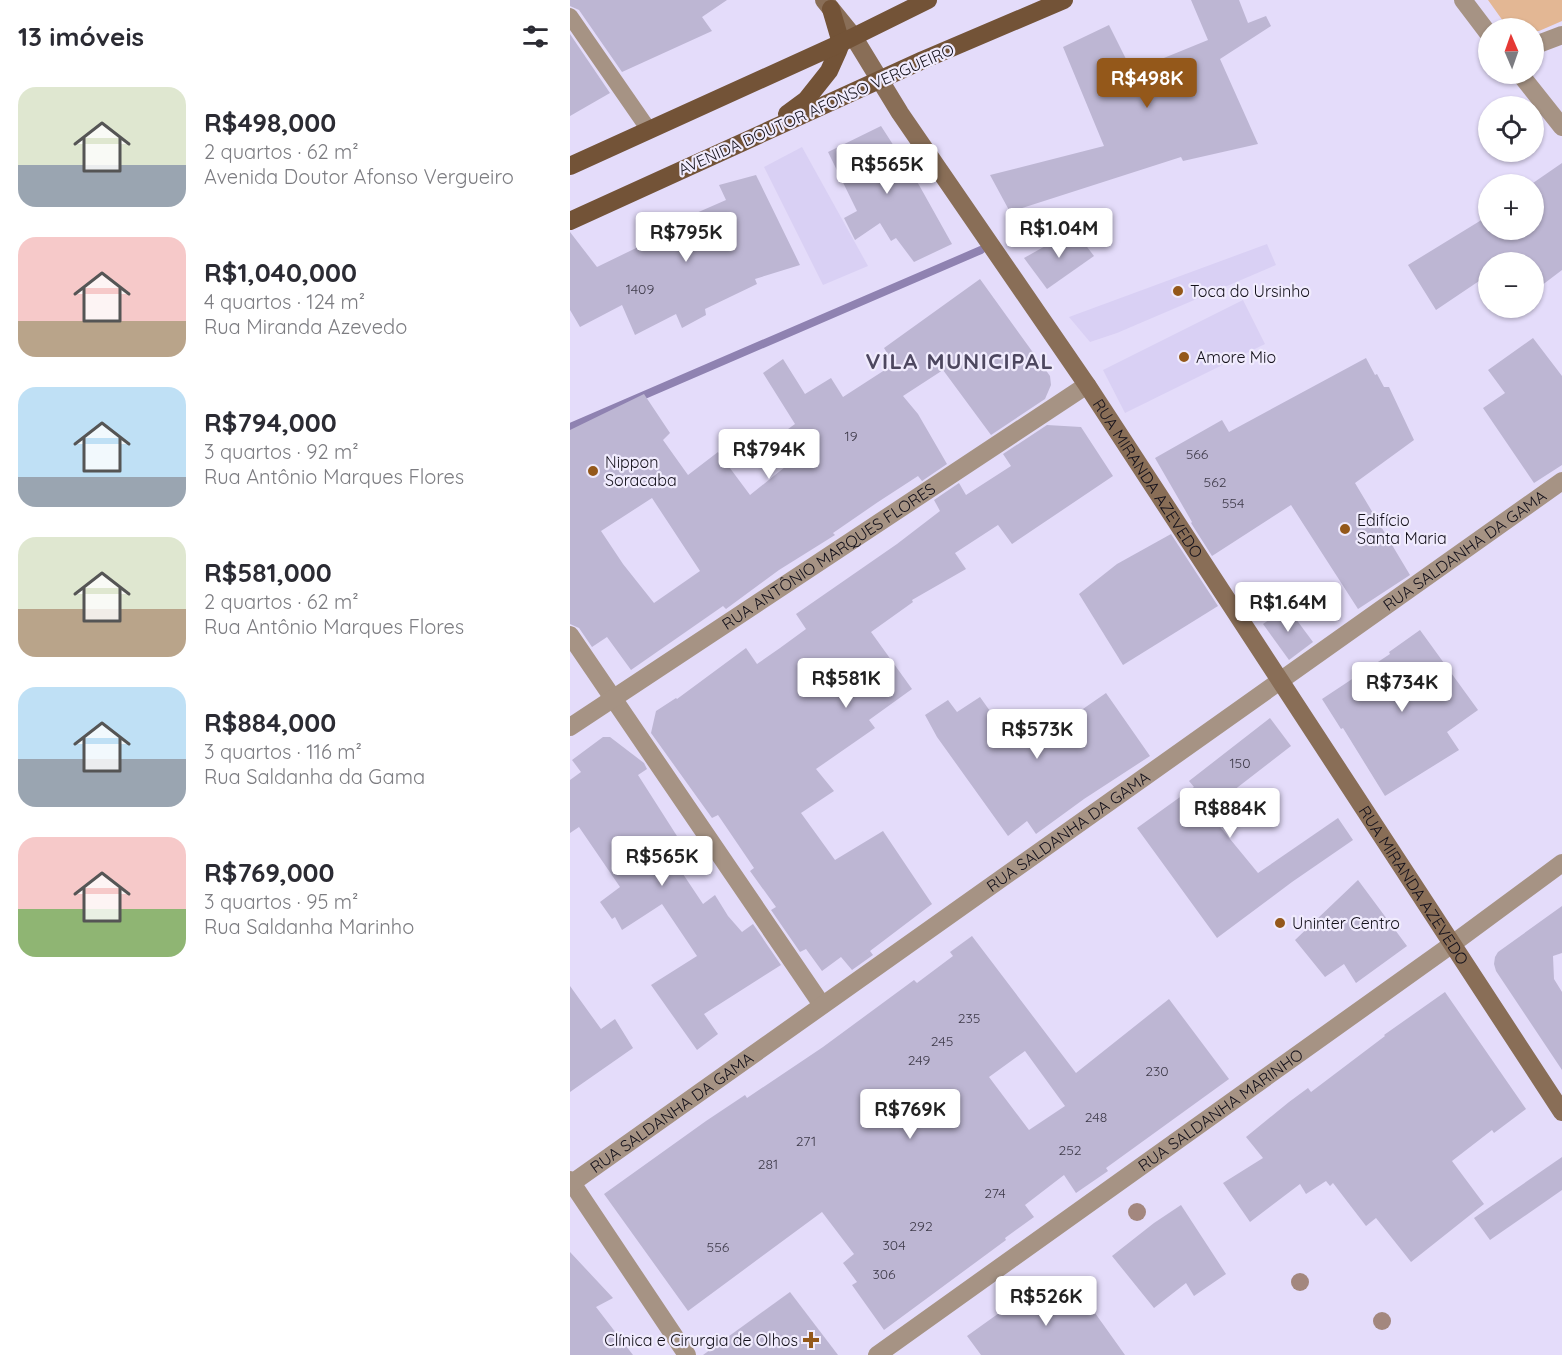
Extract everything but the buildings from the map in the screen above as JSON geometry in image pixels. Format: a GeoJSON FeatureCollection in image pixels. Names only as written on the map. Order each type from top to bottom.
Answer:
{"type":"FeatureCollection","features":[{"type":"Feature","properties":{"kind":"main road"},"geometry":{"type":"LineString","coordinates":[[570,166],[928,0]]}},
{"type":"Feature","properties":{"kind":"main road","name":"AVENIDA DOUTOR AFONSO VERGUEIRO"},"geometry":{"type":"LineString","coordinates":[[570,221],[922,60],[1064,0]]}},
{"type":"Feature","properties":{"kind":"main road"},"geometry":{"type":"LineString","coordinates":[[827,4],[847,39]]}},
{"type":"Feature","properties":{"kind":"main road"},"geometry":{"type":"LineString","coordinates":[[751,139],[806,100],[829,71],[847,39]]}},
{"type":"Feature","properties":{"kind":"street"},"geometry":{"type":"LineString","coordinates":[[1463,0],[1478,20]]}},
{"type":"Feature","properties":{"kind":"street"},"geometry":{"type":"LineString","coordinates":[[1544,42],[1562,35]]}},
{"type":"Feature","properties":{"kind":"street","name":"RUA MIRANDA AZEVEDO"},"geometry":{"type":"LineString","coordinates":[[847,39],[881,80],[900,113],[1087,385],[1562,1112]]}},
{"type":"Feature","properties":{"kind":"street"},"geometry":{"type":"LineString","coordinates":[[1528,84],[1562,127]]}},
{"type":"Feature","properties":{"kind":"street","name":"RUA ANTÔNIO MARQUES FLORES"},"geometry":{"type":"LineString","coordinates":[[570,727],[1087,385]]}},
{"type":"Feature","properties":{"kind":"street","name":"RUA SALDANHA DA GAMA"},"geometry":{"type":"LineString","coordinates":[[571,1181],[1562,481]]}},
{"type":"Feature","properties":{"kind":"street"},"geometry":{"type":"LineString","coordinates":[[570,635],[822,1005]]}},
{"type":"Feature","properties":{"kind":"street","name":"RUA SALDANHA MARINHO"},"geometry":{"type":"LineString","coordinates":[[877,1355],[1451,945],[1562,863]]}},
{"type":"Feature","properties":{"kind":"street"},"geometry":{"type":"LineString","coordinates":[[571,1181],[682,1353]]}},
{"type":"Feature","properties":{"kind":"lane"},"geometry":{"type":"LineString","coordinates":[[570,16],[649,130]]}},
{"type":"Feature","properties":{"kind":"shaded area"},"geometry":{"type":"Polygon","coordinates":[[[1488,0],[1562,0],[1562,21],[1544,29],[1544,18],[1501,18],[1488,0]]]}},
{"type":"Feature","properties":{"kind":"shaded area"},"geometry":{"type":"Polygon","coordinates":[[[802,147],[868,266],[823,285],[764,167],[802,147]]]}},
{"type":"Feature","properties":{"kind":"shaded area","name":"Toca do Ursinho"},"geometry":{"type":"Polygon","coordinates":[[[1267,244],[1276,265],[1117,333],[1090,342],[1069,317],[1267,244]]]}},
{"type":"Feature","properties":{"kind":"shaded area","name":"Amore Mio"},"geometry":{"type":"Polygon","coordinates":[[[1243,300],[1265,344],[1125,413],[1103,370],[1243,300]]]}},
{"type":"Feature","properties":{"kind":"waterway"},"geometry":{"type":"LineString","coordinates":[[570,427],[981,250]]}},
{"type":"Feature","properties":{"kind":"place","name":"Toca do Ursinho"},"geometry":{"type":"Point","coordinates":[1178,291]}},
{"type":"Feature","properties":{"kind":"place","name":"Amore Mio"},"geometry":{"type":"Point","coordinates":[1184,357]}},
{"type":"Feature","properties":{"kind":"place","name":"Nippon Soracaba"},"geometry":{"type":"Point","coordinates":[593,471]}},
{"type":"Feature","properties":{"kind":"place","name":"Edifício Santa Maria"},"geometry":{"type":"Point","coordinates":[1345,529]}},
{"type":"Feature","properties":{"kind":"place","name":"Uninter Centro"},"geometry":{"type":"Point","coordinates":[1280,923]}},
{"type":"Feature","properties":{"kind":"place","name":"Clínica e Cirurgia de Olhos"},"geometry":{"type":"Point","coordinates":[811,1340]}},
{"type":"Feature","properties":{"kind":"district","name":"VILA MUNICIPAL"},"geometry":{"type":"Point","coordinates":[960,361]}}]}
